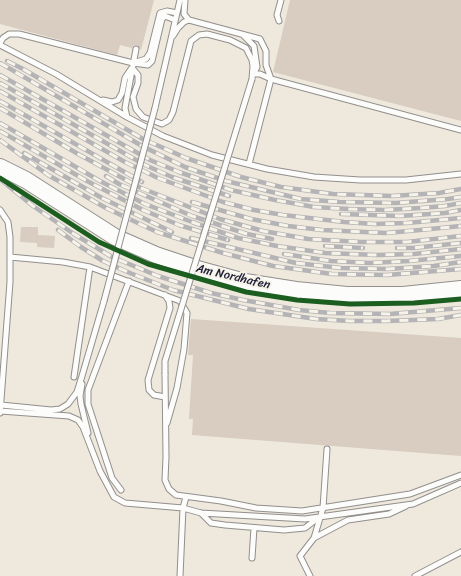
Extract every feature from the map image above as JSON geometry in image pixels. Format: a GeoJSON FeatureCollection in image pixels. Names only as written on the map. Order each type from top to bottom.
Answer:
{"type":"FeatureCollection","features":[{"type":"Feature","properties":{"kind":"main road","name":"Am Nordhafen"},"geometry":{"type":"LineString","coordinates":[[0,156],[26,180]]}},
{"type":"Feature","properties":{"kind":"main road","name":"Am Nordhafen"},"geometry":{"type":"LineString","coordinates":[[0,167],[26,180],[115,237],[156,255],[201,270],[245,282],[296,290],[347,295],[403,295],[461,288]]}},
{"type":"Feature","properties":{"kind":"lane"},"geometry":{"type":"LineString","coordinates":[[1,405],[51,410],[60,409],[68,404],[77,392],[104,301],[168,55],[180,0]]}},
{"type":"Feature","properties":{"kind":"lane"},"geometry":{"type":"LineString","coordinates":[[185,0],[184,14],[189,20],[260,39],[266,51],[266,65],[271,79],[248,164]]}},
{"type":"Feature","properties":{"kind":"lane"},"geometry":{"type":"LineString","coordinates":[[279,21],[277,15],[281,0]]}},
{"type":"Feature","properties":{"kind":"lane"},"geometry":{"type":"LineString","coordinates":[[98,99],[112,102],[118,100],[122,93],[125,78],[133,66],[146,59],[150,53],[160,12],[167,11],[177,13]]}},
{"type":"Feature","properties":{"kind":"lane"},"geometry":{"type":"LineString","coordinates":[[175,20],[165,16],[162,19],[152,61],[148,65],[133,66],[18,34],[9,34],[3,38],[0,44],[56,74],[127,117],[163,136],[206,153],[248,164],[314,177],[360,180],[406,180],[461,174]]}},
{"type":"Feature","properties":{"kind":"lane"},"geometry":{"type":"LineString","coordinates":[[171,40],[178,28],[184,22],[189,20]]}},
{"type":"Feature","properties":{"kind":"lane"},"geometry":{"type":"LineString","coordinates":[[133,66],[138,74],[138,83],[133,97],[136,109],[143,117],[162,124],[169,120],[173,112],[191,41],[199,35],[207,34],[230,40],[246,48],[252,60],[253,77]]}},
{"type":"Feature","properties":{"kind":"lane"},"geometry":{"type":"LineString","coordinates":[[242,34],[254,46],[257,67],[164,361],[166,428],[165,480],[169,490],[176,495],[186,497],[221,501],[256,508],[302,511],[410,494],[461,475]]}},
{"type":"Feature","properties":{"kind":"lane"},"geometry":{"type":"LineString","coordinates":[[127,117],[125,108],[136,49]]}},
{"type":"Feature","properties":{"kind":"lane"},"geometry":{"type":"LineString","coordinates":[[253,77],[260,74],[271,79],[461,130]]}},
{"type":"Feature","properties":{"kind":"lane"},"geometry":{"type":"LineString","coordinates":[[0,210],[8,222],[10,237],[10,282],[0,412],[69,416],[78,420],[83,427],[100,470],[114,497],[125,503],[183,508],[201,513],[305,519],[413,504]]}},
{"type":"Feature","properties":{"kind":"lane"},"geometry":{"type":"LineString","coordinates":[[10,257],[63,262],[90,267],[180,300],[187,313],[184,349],[177,388],[166,428]]}},
{"type":"Feature","properties":{"kind":"lane"},"geometry":{"type":"LineString","coordinates":[[74,377],[90,267]]}},
{"type":"Feature","properties":{"kind":"lane"},"geometry":{"type":"LineString","coordinates":[[121,490],[112,478],[88,404],[88,390],[129,281]]}},
{"type":"Feature","properties":{"kind":"lane"},"geometry":{"type":"LineString","coordinates":[[165,295],[169,301],[170,308],[148,380],[148,390],[154,395],[165,397]]}},
{"type":"Feature","properties":{"kind":"lane"},"geometry":{"type":"LineString","coordinates":[[82,376],[81,400],[92,448]]}},
{"type":"Feature","properties":{"kind":"lane"},"geometry":{"type":"LineString","coordinates":[[310,576],[300,556],[314,538],[323,508],[327,450]]}},
{"type":"Feature","properties":{"kind":"lane"},"geometry":{"type":"LineString","coordinates":[[314,538],[348,520],[389,514],[461,484]]}},
{"type":"Feature","properties":{"kind":"lane"},"geometry":{"type":"LineString","coordinates":[[180,576],[183,508],[186,497]]}},
{"type":"Feature","properties":{"kind":"lane"},"geometry":{"type":"LineString","coordinates":[[201,513],[211,523],[254,528],[297,530],[305,528],[320,517]]}},
{"type":"Feature","properties":{"kind":"lane"},"geometry":{"type":"LineString","coordinates":[[252,558],[254,528]]}},
{"type":"Feature","properties":{"kind":"lane"},"geometry":{"type":"LineString","coordinates":[[415,576],[461,552]]}},
{"type":"Feature","properties":{"kind":"building"},"geometry":{"type":"Polygon","coordinates":[[[0,0],[154,0],[141,50],[137,45],[134,45],[132,48],[120,45],[117,55],[0,24],[0,0]]]}},
{"type":"Feature","properties":{"kind":"building"},"geometry":{"type":"Polygon","coordinates":[[[290,0],[461,0],[461,121],[273,72],[290,0]]]}},
{"type":"Feature","properties":{"kind":"building"},"geometry":{"type":"Polygon","coordinates":[[[21,227],[38,227],[38,235],[55,236],[54,248],[37,247],[37,243],[20,242],[21,227]]]}},
{"type":"Feature","properties":{"kind":"building"},"geometry":{"type":"Polygon","coordinates":[[[191,319],[461,338],[461,456],[192,435],[193,419],[189,419],[193,355],[188,355],[191,319]]]}},
{"type":"Feature","properties":{"kind":"railway"},"geometry":{"type":"LineString","coordinates":[[7,61],[143,139],[186,158],[241,177],[281,187],[333,194],[392,196],[439,193],[461,189]]}},
{"type":"Feature","properties":{"kind":"railway"},"geometry":{"type":"LineString","coordinates":[[0,63],[142,146],[185,167],[226,181],[301,199],[339,202],[396,203],[461,197]]}},
{"type":"Feature","properties":{"kind":"railway"},"geometry":{"type":"LineString","coordinates":[[0,75],[150,160],[231,190],[314,207],[349,209],[384,210],[445,206],[461,203]]}},
{"type":"Feature","properties":{"kind":"railway"},"geometry":{"type":"LineString","coordinates":[[0,83],[145,165],[172,177],[229,196]]}},
{"type":"Feature","properties":{"kind":"railway"},"geometry":{"type":"LineString","coordinates":[[0,91],[125,162],[158,178],[223,202],[254,210],[283,215],[344,222],[375,224],[407,223],[461,218]]}},
{"type":"Feature","properties":{"kind":"railway"},"geometry":{"type":"LineString","coordinates":[[0,101],[142,182]]}},
{"type":"Feature","properties":{"kind":"railway"},"geometry":{"type":"LineString","coordinates":[[0,108],[78,154],[141,188],[220,219],[263,231],[308,239],[361,242],[407,242],[461,236]]}},
{"type":"Feature","properties":{"kind":"railway"},"geometry":{"type":"LineString","coordinates":[[0,123],[100,181],[145,204],[238,238],[277,246],[325,253],[377,255],[414,254],[461,249]]}},
{"type":"Feature","properties":{"kind":"railway"},"geometry":{"type":"LineString","coordinates":[[0,131],[87,181],[143,210],[179,225],[228,240]]}},
{"type":"Feature","properties":{"kind":"railway"},"geometry":{"type":"LineString","coordinates":[[0,140],[48,175],[106,208],[157,232],[223,253],[273,266],[332,274],[387,275],[461,269]]}},
{"type":"Feature","properties":{"kind":"railway"},"geometry":{"type":"LineString","coordinates":[[24,153],[102,198],[172,232]]}},
{"type":"Feature","properties":{"kind":"railway"},"geometry":{"type":"LineString","coordinates":[[106,176],[119,184],[192,216],[247,234],[272,239]]}},
{"type":"Feature","properties":{"kind":"railway"},"geometry":{"type":"LineString","coordinates":[[0,179],[33,206],[74,234],[112,257],[158,276],[211,293],[299,310],[330,313],[390,314],[461,308]]}},
{"type":"Feature","properties":{"kind":"railway"},"geometry":{"type":"LineString","coordinates":[[192,202],[251,219],[288,226],[322,230],[386,233],[461,226]]}},
{"type":"Feature","properties":{"kind":"railway"},"geometry":{"type":"LineString","coordinates":[[341,214],[400,216],[445,213],[461,210]]}},
{"type":"Feature","properties":{"kind":"railway"},"geometry":{"type":"LineString","coordinates":[[58,230],[103,261],[130,273],[173,290],[249,309],[316,319],[350,321],[438,319],[461,315]]}},
{"type":"Feature","properties":{"kind":"railway"},"geometry":{"type":"LineString","coordinates":[[191,238],[296,263],[341,268],[388,269],[434,266],[461,262]]}},
{"type":"Feature","properties":{"kind":"railway"},"geometry":{"type":"LineString","coordinates":[[397,248],[413,248],[461,243]]}},
{"type":"Feature","properties":{"kind":"railway"},"geometry":{"type":"LineString","coordinates":[[325,246],[363,248]]}},
{"type":"Feature","properties":{"kind":"railway"},"geometry":{"type":"LineString","coordinates":[[284,254],[331,261],[370,263],[461,256]]}},
{"type":"Feature","properties":{"kind":"cycle path"},"geometry":{"type":"LineString","coordinates":[[0,178],[99,242],[148,264],[246,292],[297,300],[350,304],[414,303],[461,299]]}}]}
